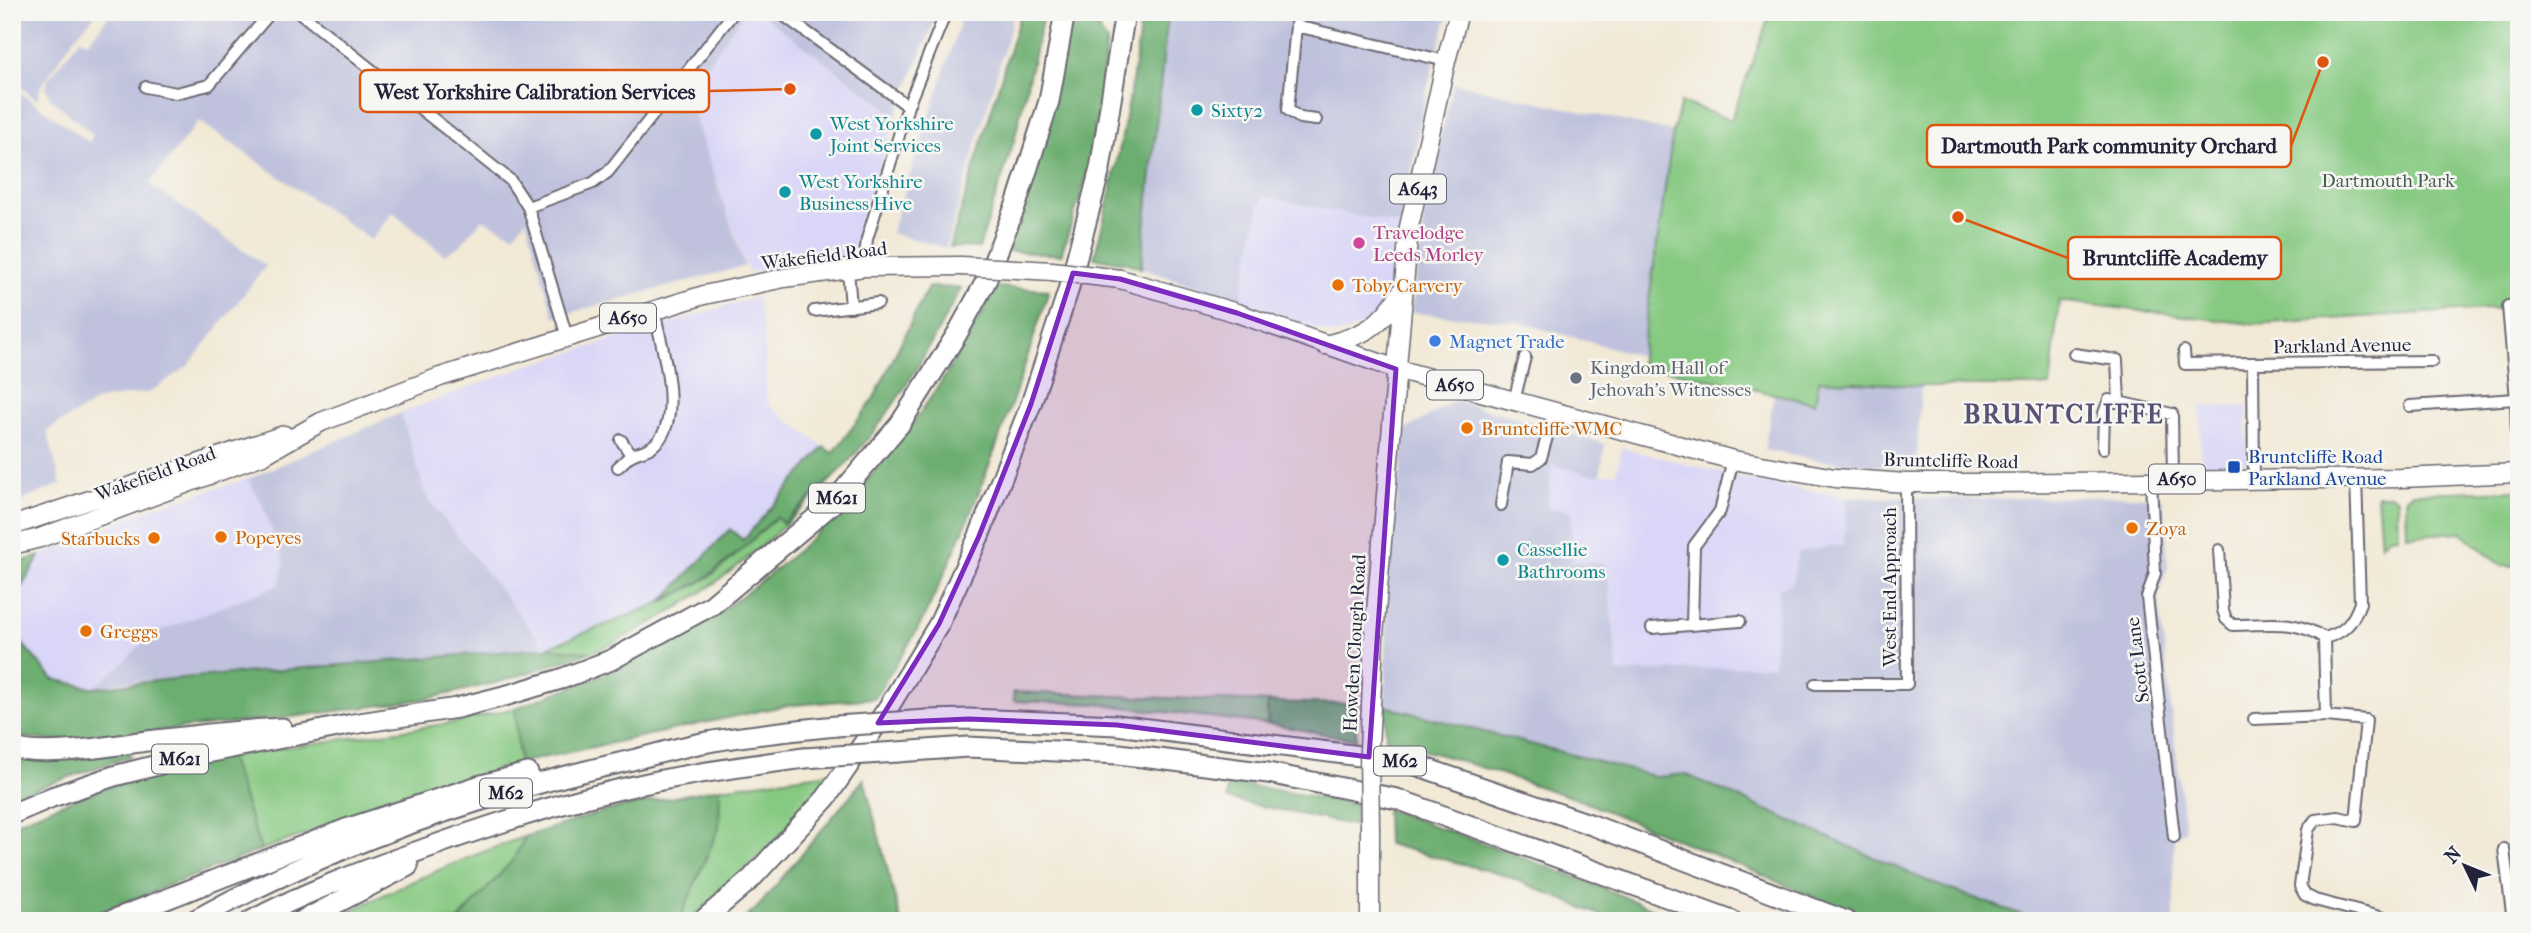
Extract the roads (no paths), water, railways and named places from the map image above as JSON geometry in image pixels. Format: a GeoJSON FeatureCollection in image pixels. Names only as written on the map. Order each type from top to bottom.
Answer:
{"type":"FeatureCollection","features":[{"type":"Feature","properties":{"kind":"highway","name":"M621"},"geometry":{"type":"LineString","coordinates":[[12,814],[51,797],[114,776],[201,754],[353,724],[457,708],[508,695],[611,660],[712,605],[832,504],[900,424],[957,334],[986,281],[1017,202],[1049,101],[1065,12]]}},
{"type":"Feature","properties":{"kind":"highway"},"geometry":{"type":"LineString","coordinates":[[702,921],[751,879],[826,797],[888,708],[939,624],[979,536],[1031,404],[1068,291],[1100,169],[1125,12]]}},
{"type":"Feature","properties":{"kind":"highway","name":"M62"},"geometry":{"type":"LineString","coordinates":[[193,921],[276,878],[352,845],[485,799],[575,772],[719,740],[836,726],[969,719],[1117,725],[1407,762],[1592,825],[1846,921]]}},
{"type":"Feature","properties":{"kind":"highway","name":"M621"},"geometry":{"type":"LineString","coordinates":[[12,747],[80,750],[239,730],[353,724]]}},
{"type":"Feature","properties":{"kind":"highway"},"geometry":{"type":"LineString","coordinates":[[110,921],[346,829],[478,786],[554,766],[719,740]]}},
{"type":"Feature","properties":{"kind":"highway","name":"M62"},"geometry":{"type":"LineString","coordinates":[[251,921],[349,876],[490,825],[595,795],[658,780],[804,758],[968,747],[1119,754],[1268,773],[1384,796],[1732,921]]}},
{"type":"Feature","properties":{"kind":"highway","name":"M62"},"geometry":{"type":"LineString","coordinates":[[302,921],[490,825]]}},
{"type":"Feature","properties":{"kind":"main road","name":"A643"},"geometry":{"type":"LineString","coordinates":[[1396,369],[1409,227],[1459,12]]}},
{"type":"Feature","properties":{"kind":"main road","name":"Wakefield Road"},"geometry":{"type":"LineString","coordinates":[[12,545],[40,538],[440,377],[704,295],[784,278],[856,268],[1012,268],[1120,279],[1237,313],[1396,369]]}},
{"type":"Feature","properties":{"kind":"main road"},"geometry":{"type":"LineString","coordinates":[[1325,345],[1349,340],[1370,330],[1392,307],[1403,288]]}},
{"type":"Feature","properties":{"kind":"main road","name":"Bruntcliffe Road"},"geometry":{"type":"LineString","coordinates":[[1396,369],[1733,460],[1835,478],[1906,483],[2254,480],[2518,473]]}},
{"type":"Feature","properties":{"kind":"main road","name":"Howden Clough Road"},"geometry":{"type":"LineString","coordinates":[[1370,921],[1369,750],[1374,635],[1396,369]]}},
{"type":"Feature","properties":{"kind":"main road","name":"Wakefield Road"},"geometry":{"type":"LineString","coordinates":[[12,526],[231,459]]}},
{"type":"Feature","properties":{"kind":"street"},"geometry":{"type":"LineString","coordinates":[[146,87],[176,93],[209,85],[271,12]]}},
{"type":"Feature","properties":{"kind":"street"},"geometry":{"type":"LineString","coordinates":[[299,12],[510,180],[528,207],[567,337]]}},
{"type":"Feature","properties":{"kind":"street"},"geometry":{"type":"LineString","coordinates":[[528,207],[593,183],[608,172],[734,12]]}},
{"type":"Feature","properties":{"kind":"street"},"geometry":{"type":"LineString","coordinates":[[779,12],[908,106]]}},
{"type":"Feature","properties":{"kind":"street"},"geometry":{"type":"LineString","coordinates":[[851,307],[856,268],[908,106],[946,12]]}},
{"type":"Feature","properties":{"kind":"street"},"geometry":{"type":"LineString","coordinates":[[1297,12],[1289,110],[1300,118],[1316,120]]}},
{"type":"Feature","properties":{"kind":"street"},"geometry":{"type":"LineString","coordinates":[[1296,26],[1446,61]]}},
{"type":"Feature","properties":{"kind":"street"},"geometry":{"type":"LineString","coordinates":[[814,311],[878,303]]}},
{"type":"Feature","properties":{"kind":"street"},"geometry":{"type":"LineString","coordinates":[[2508,306],[2516,399],[2518,473]]}},
{"type":"Feature","properties":{"kind":"street"},"geometry":{"type":"LineString","coordinates":[[618,467],[631,455],[648,451],[660,439],[670,417],[668,379],[654,310]]}},
{"type":"Feature","properties":{"kind":"street","name":"Parkland Avenue"},"geometry":{"type":"LineString","coordinates":[[2184,351],[2184,369],[2253,363],[2432,361]]}},
{"type":"Feature","properties":{"kind":"street"},"geometry":{"type":"LineString","coordinates":[[2074,354],[2117,360],[2119,401]]}},
{"type":"Feature","properties":{"kind":"street"},"geometry":{"type":"LineString","coordinates":[[1514,401],[1525,357]]}},
{"type":"Feature","properties":{"kind":"street","name":"Parkland Avenue"},"geometry":{"type":"LineString","coordinates":[[2253,363],[2254,480]]}},
{"type":"Feature","properties":{"kind":"street"},"geometry":{"type":"LineString","coordinates":[[2410,406],[2516,399]]}},
{"type":"Feature","properties":{"kind":"street"},"geometry":{"type":"LineString","coordinates":[[2104,449],[2104,413],[2109,400],[2172,414],[2173,479]]}},
{"type":"Feature","properties":{"kind":"street"},"geometry":{"type":"LineString","coordinates":[[1501,505],[1508,462],[1533,464],[1541,458],[1553,412]]}},
{"type":"Feature","properties":{"kind":"street"},"geometry":{"type":"LineString","coordinates":[[621,440],[631,455]]}},
{"type":"Feature","properties":{"kind":"street"},"geometry":{"type":"LineString","coordinates":[[1692,625],[1694,546],[1720,511],[1733,460]]}},
{"type":"Feature","properties":{"kind":"street"},"geometry":{"type":"LineString","coordinates":[[2324,638],[2340,633],[2353,622],[2360,603],[2356,478]]}},
{"type":"Feature","properties":{"kind":"street","name":"Scott Lane"},"geometry":{"type":"LineString","coordinates":[[2151,479],[2155,573],[2147,597],[2174,837]]}},
{"type":"Feature","properties":{"kind":"street","name":"West End Approach"},"geometry":{"type":"LineString","coordinates":[[1815,684],[1906,684],[1906,483]]}},
{"type":"Feature","properties":{"kind":"street"},"geometry":{"type":"LineString","coordinates":[[2220,550],[2225,619],[2233,625],[2295,624],[2309,628],[2324,638]]}},
{"type":"Feature","properties":{"kind":"street"},"geometry":{"type":"LineString","coordinates":[[1652,628],[1740,621]]}},
{"type":"Feature","properties":{"kind":"street"},"geometry":{"type":"LineString","coordinates":[[2324,638],[2326,716]]}},
{"type":"Feature","properties":{"kind":"street"},"geometry":{"type":"LineString","coordinates":[[2254,719],[2326,716],[2366,720],[2356,821],[2338,817],[2315,820],[2308,830],[2301,886],[2305,895],[2315,900],[2395,921]]}},
{"type":"Feature","properties":{"kind":"street"},"geometry":{"type":"LineString","coordinates":[[2504,849],[2513,921]]}},
{"type":"Feature","properties":{"kind":"place","name":"Dartmouth Park community Orchard"},"geometry":{"type":"Point","coordinates":[2323,62]}},
{"type":"Feature","properties":{"kind":"place","name":"West Yorkshire Calibration Services"},"geometry":{"type":"Point","coordinates":[790,89]}},
{"type":"Feature","properties":{"kind":"place","name":"Sixty2"},"geometry":{"type":"Point","coordinates":[1197,110]}},
{"type":"Feature","properties":{"kind":"place","name":"West Yorkshire Joint Services"},"geometry":{"type":"Point","coordinates":[816,134]}},
{"type":"Feature","properties":{"kind":"place","name":"West Yorkshire Business Hive"},"geometry":{"type":"Point","coordinates":[785,192]}},
{"type":"Feature","properties":{"kind":"place","name":"Bruntcliffe Academy"},"geometry":{"type":"Point","coordinates":[1958,217]}},
{"type":"Feature","properties":{"kind":"place","name":"Travelodge Leeds Morley"},"geometry":{"type":"Point","coordinates":[1359,243]}},
{"type":"Feature","properties":{"kind":"place","name":"Toby Carvery"},"geometry":{"type":"Point","coordinates":[1338,285]}},
{"type":"Feature","properties":{"kind":"place","name":"Magnet Trade"},"geometry":{"type":"Point","coordinates":[1435,341]}},
{"type":"Feature","properties":{"kind":"place","name":"Kingdom Hall of Jehovah's Witnesses"},"geometry":{"type":"Point","coordinates":[1576,378]}},
{"type":"Feature","properties":{"kind":"place","name":"Bruntcliffe WMC"},"geometry":{"type":"Point","coordinates":[1467,428]}},
{"type":"Feature","properties":{"kind":"place","name":"Bruntcliffe Road Parkland Avenue"},"geometry":{"type":"Point","coordinates":[2234,467]}},
{"type":"Feature","properties":{"kind":"place","name":"Zoya"},"geometry":{"type":"Point","coordinates":[2132,528]}},
{"type":"Feature","properties":{"kind":"place","name":"Popeyes"},"geometry":{"type":"Point","coordinates":[221,537]}},
{"type":"Feature","properties":{"kind":"place","name":"Starbucks"},"geometry":{"type":"Point","coordinates":[154,538]}},
{"type":"Feature","properties":{"kind":"place","name":"Cassellie Bathrooms"},"geometry":{"type":"Point","coordinates":[1503,560]}},
{"type":"Feature","properties":{"kind":"place","name":"Greggs"},"geometry":{"type":"Point","coordinates":[86,631]}},
{"type":"Feature","properties":{"kind":"district","name":"BRUNTCLIFFE"},"geometry":{"type":"Point","coordinates":[2064,414]}},
{"type":"Feature","properties":{"kind":"park label","name":"Dartmouth Park"},"geometry":{"type":"Point","coordinates":[2388,180]}}]}
